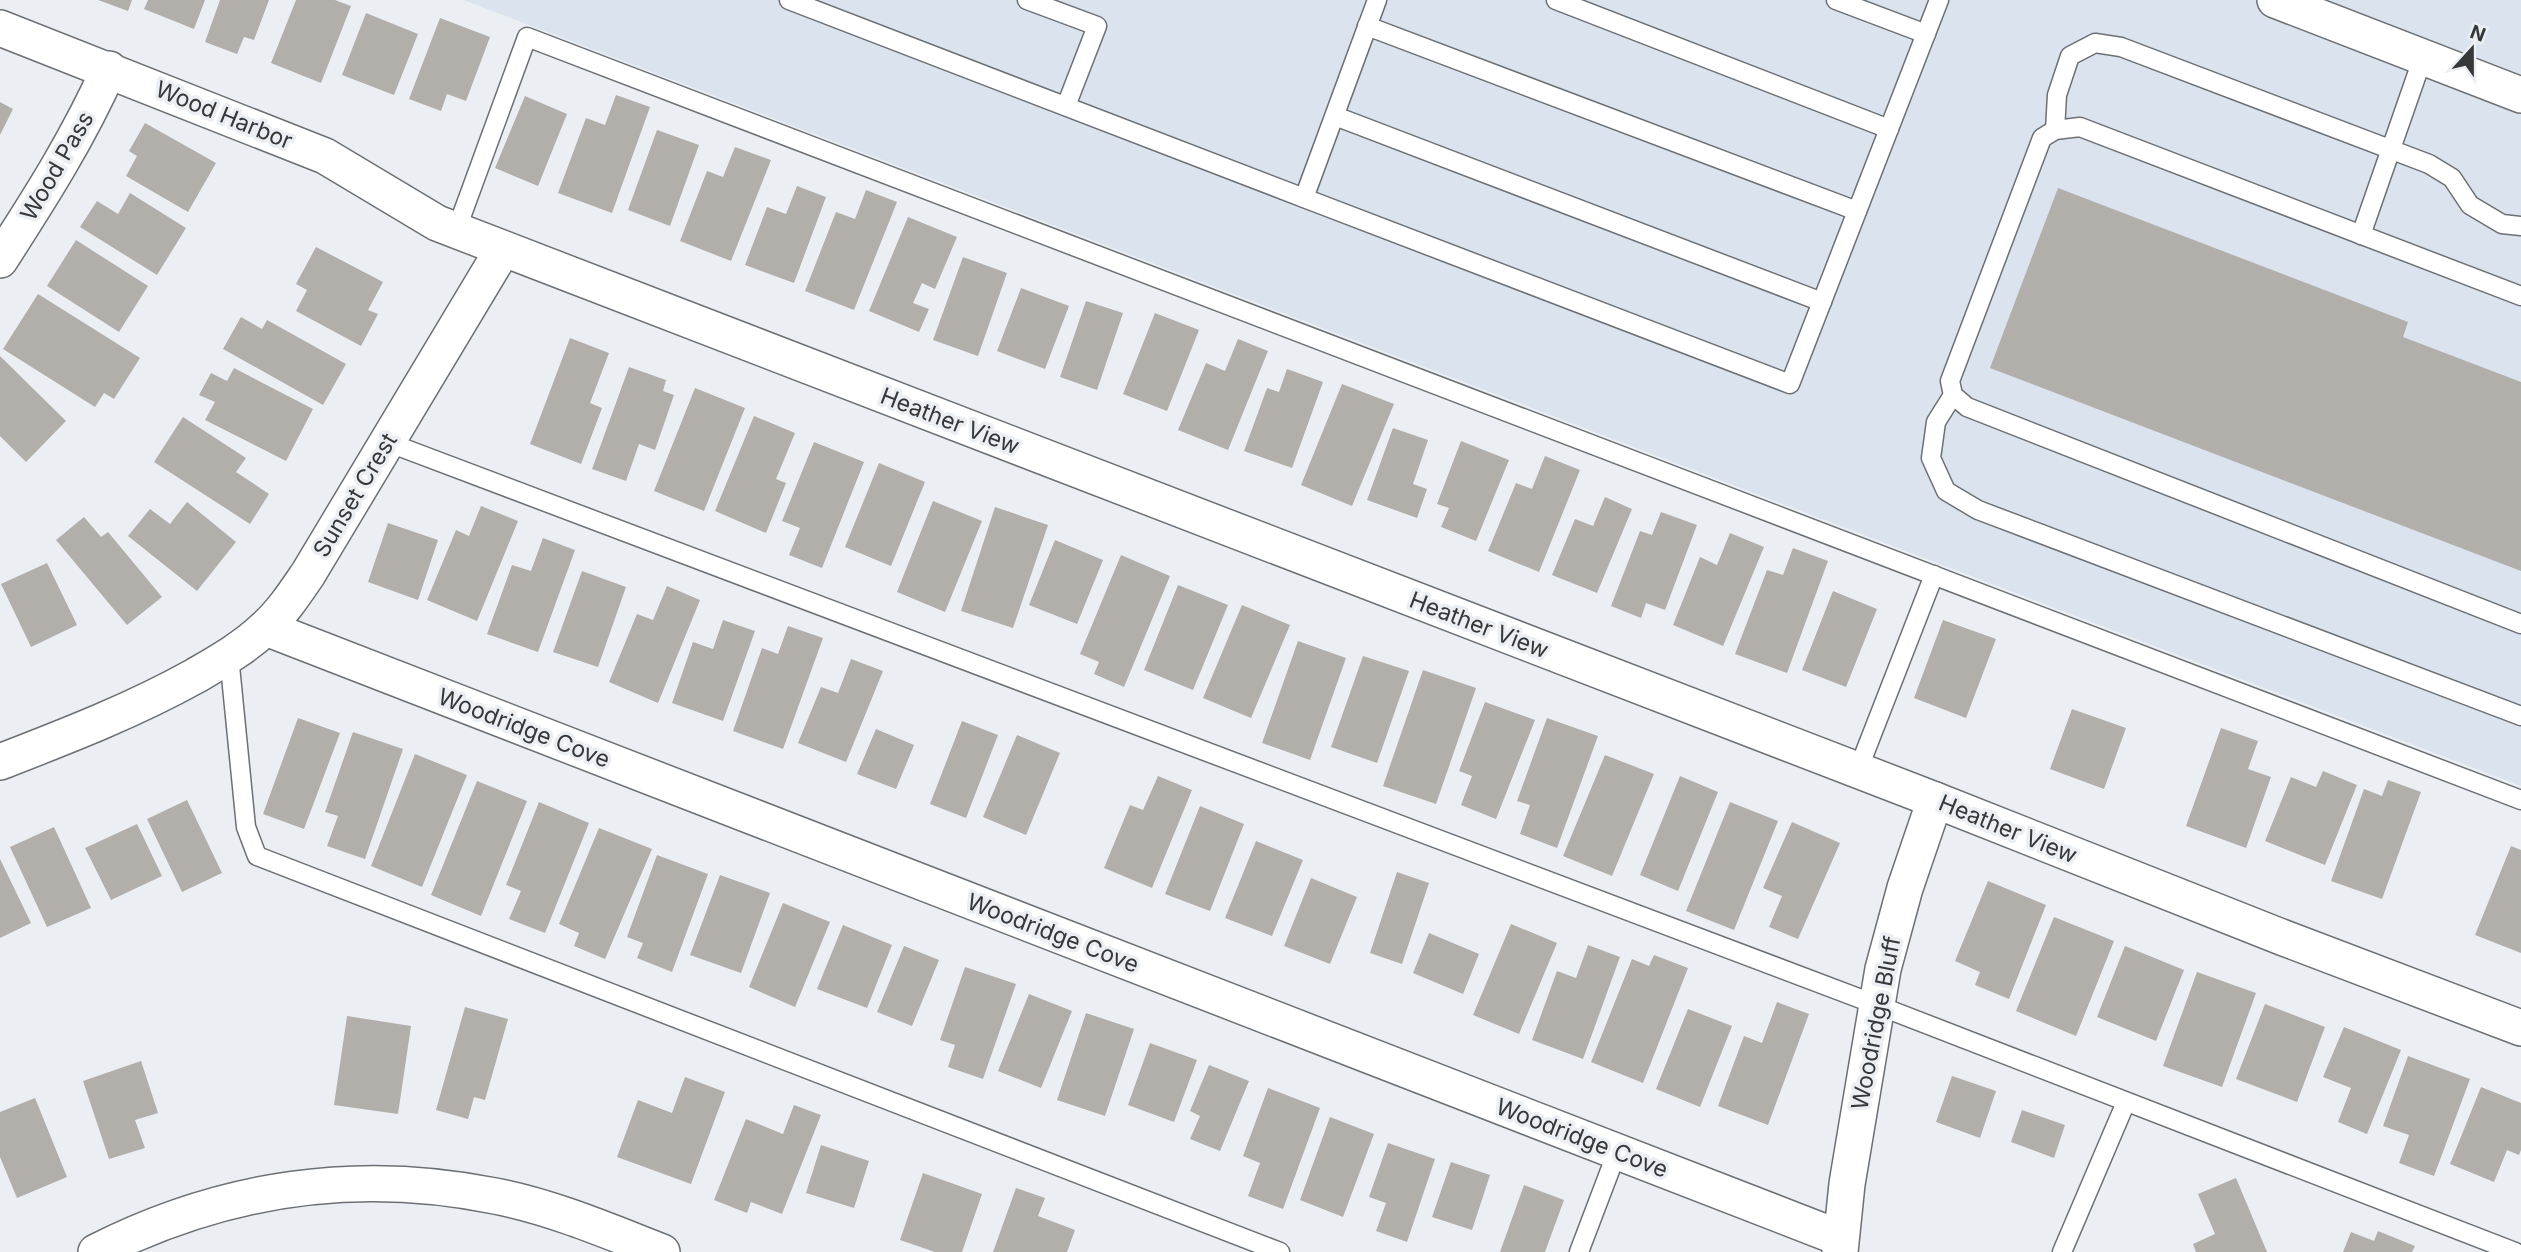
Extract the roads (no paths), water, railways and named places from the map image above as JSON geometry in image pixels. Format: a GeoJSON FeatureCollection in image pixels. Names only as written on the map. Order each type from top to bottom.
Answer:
{"type":"FeatureCollection","features":[{"type":"Feature","properties":{"kind":"street"},"geometry":{"type":"LineString","coordinates":[[2276,0],[2521,95]]}},
{"type":"Feature","properties":{"kind":"street","name":"Wood Harbor"},"geometry":{"type":"LineString","coordinates":[[0,29],[109,69],[325,156],[447,227]]}},
{"type":"Feature","properties":{"kind":"street","name":"Wood Pass"},"geometry":{"type":"LineString","coordinates":[[0,260],[52,180],[109,69]]}},
{"type":"Feature","properties":{"kind":"street","name":"Heather View"},"geometry":{"type":"LineString","coordinates":[[447,227],[2521,1028]]}},
{"type":"Feature","properties":{"kind":"street","name":"Sunset Crest"},"geometry":{"type":"LineString","coordinates":[[0,762],[83,730],[159,696],[229,656],[266,628],[308,574],[503,249]]}},
{"type":"Feature","properties":{"kind":"street","name":"Woodridge Cove"},"geometry":{"type":"LineString","coordinates":[[266,628],[1617,1152],[1840,1245]]}},
{"type":"Feature","properties":{"kind":"street","name":"Woodridge Bluff"},"geometry":{"type":"LineString","coordinates":[[1840,1245],[1847,1184],[1883,969],[1905,888],[1935,800]]}},
{"type":"Feature","properties":{"kind":"street"},"geometry":{"type":"LineString","coordinates":[[96,1252],[132,1234],[190,1211],[250,1195],[312,1186],[374,1183],[436,1186],[498,1196],[587,1223],[662,1252]]}},
{"type":"Feature","properties":{"kind":"lane"},"geometry":{"type":"LineString","coordinates":[[789,0],[1790,384],[1939,0]]}},
{"type":"Feature","properties":{"kind":"lane"},"geometry":{"type":"LineString","coordinates":[[1027,0],[1097,26],[1066,106]]}},
{"type":"Feature","properties":{"kind":"lane"},"geometry":{"type":"LineString","coordinates":[[1304,198],[1377,0]]}},
{"type":"Feature","properties":{"kind":"lane"},"geometry":{"type":"LineString","coordinates":[[1556,0],[1889,129]]}},
{"type":"Feature","properties":{"kind":"lane"},"geometry":{"type":"LineString","coordinates":[[1836,0],[1926,34]]}},
{"type":"Feature","properties":{"kind":"lane"},"geometry":{"type":"LineString","coordinates":[[1367,26],[1857,211]]}},
{"type":"Feature","properties":{"kind":"lane"},"geometry":{"type":"LineString","coordinates":[[447,227],[527,37],[2521,800]]}},
{"type":"Feature","properties":{"kind":"lane"},"geometry":{"type":"LineString","coordinates":[[2055,130],[2057,95],[2070,56],[2095,43],[2121,47],[2429,164],[2452,178],[2470,205],[2502,224],[2521,226]]}},
{"type":"Feature","properties":{"kind":"lane"},"geometry":{"type":"LineString","coordinates":[[2361,235],[2423,58]]}},
{"type":"Feature","properties":{"kind":"lane"},"geometry":{"type":"LineString","coordinates":[[1335,116],[1822,302]]}},
{"type":"Feature","properties":{"kind":"lane"},"geometry":{"type":"LineString","coordinates":[[2521,296],[2080,127],[2055,130],[2042,138],[1950,381],[1954,395],[1967,407],[2521,624]]}},
{"type":"Feature","properties":{"kind":"lane"},"geometry":{"type":"LineString","coordinates":[[1954,395],[1936,422],[1931,458],[1946,491],[1978,510],[2521,716]]}},
{"type":"Feature","properties":{"kind":"lane"},"geometry":{"type":"LineString","coordinates":[[387,442],[1877,1005],[2515,1252]]}},
{"type":"Feature","properties":{"kind":"lane"},"geometry":{"type":"LineString","coordinates":[[1858,770],[1934,575]]}},
{"type":"Feature","properties":{"kind":"lane"},"geometry":{"type":"LineString","coordinates":[[229,656],[246,827],[257,856],[1280,1252]]}},
{"type":"Feature","properties":{"kind":"lane"},"geometry":{"type":"LineString","coordinates":[[2062,1252],[2126,1101]]}},
{"type":"Feature","properties":{"kind":"lane"},"geometry":{"type":"LineString","coordinates":[[1579,1252],[1617,1152]]}}]}
